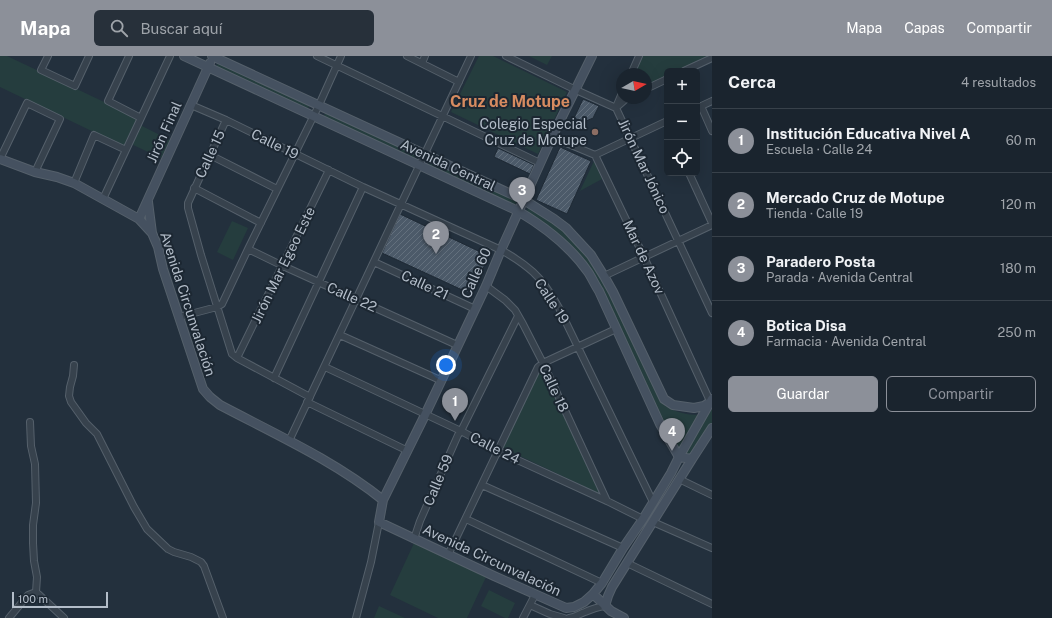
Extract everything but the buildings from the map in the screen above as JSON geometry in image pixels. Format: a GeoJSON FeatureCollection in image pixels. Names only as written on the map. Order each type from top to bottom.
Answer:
{"type":"FeatureCollection","features":[{"type":"Feature","properties":{"kind":"street"},"geometry":{"type":"LineString","coordinates":[[48,56],[41,70],[75,86],[89,56]]}},
{"type":"Feature","properties":{"kind":"street"},"geometry":{"type":"LineString","coordinates":[[129,56],[108,101],[141,118]]}},
{"type":"Feature","properties":{"kind":"street"},"geometry":{"type":"LineString","coordinates":[[103,199],[170,56]]}},
{"type":"Feature","properties":{"kind":"street","name":"Avenida Central"},"geometry":{"type":"LineString","coordinates":[[184,56],[518,211],[552,234],[576,257],[588,272],[599,291],[660,424],[679,456]]}},
{"type":"Feature","properties":{"kind":"street","name":"Avenida Central"},"geometry":{"type":"LineString","coordinates":[[213,56],[524,200],[554,219],[566,228],[591,255],[604,276],[664,399],[673,405],[694,408],[704,406],[711,400]]}},
{"type":"Feature","properties":{"kind":"street","name":"Jirón Final"},"geometry":{"type":"LineString","coordinates":[[139,219],[213,56]]}},
{"type":"Feature","properties":{"kind":"street"},"geometry":{"type":"LineString","coordinates":[[317,56],[540,163]]}},
{"type":"Feature","properties":{"kind":"street"},"geometry":{"type":"LineString","coordinates":[[179,317],[217,307],[222,304],[319,105],[341,56]]}},
{"type":"Feature","properties":{"kind":"street"},"geometry":{"type":"LineString","coordinates":[[407,56],[459,82]]}},
{"type":"Feature","properties":{"kind":"street"},"geometry":{"type":"LineString","coordinates":[[422,63],[425,56]]}},
{"type":"Feature","properties":{"kind":"street"},"geometry":{"type":"LineString","coordinates":[[289,441],[471,56]]}},
{"type":"Feature","properties":{"kind":"street","name":"Jirón Mar Jónico"},"geometry":{"type":"LineString","coordinates":[[506,56],[616,108],[712,313]]}},
{"type":"Feature","properties":{"kind":"street","name":"Calle 60"},"geometry":{"type":"LineString","coordinates":[[379,522],[383,500],[408,451],[440,380],[486,286],[540,163],[592,56]]}},
{"type":"Feature","properties":{"kind":"street"},"geometry":{"type":"LineString","coordinates":[[634,68],[639,56]]}},
{"type":"Feature","properties":{"kind":"street"},"geometry":{"type":"LineString","coordinates":[[690,68],[712,58]]}},
{"type":"Feature","properties":{"kind":"street"},"geometry":{"type":"LineString","coordinates":[[652,86],[664,80]]}},
{"type":"Feature","properties":{"kind":"street"},"geometry":{"type":"LineString","coordinates":[[700,107],[712,102]]}},
{"type":"Feature","properties":{"kind":"street"},"geometry":{"type":"LineString","coordinates":[[0,159],[27,103],[60,119],[35,172]]}},
{"type":"Feature","properties":{"kind":"street"},"geometry":{"type":"LineString","coordinates":[[616,108],[618,104]]}},
{"type":"Feature","properties":{"kind":"street"},"geometry":{"type":"LineString","coordinates":[[616,108],[620,104]]}},
{"type":"Feature","properties":{"kind":"street","name":"Calle 19"},"geometry":{"type":"LineString","coordinates":[[191,105],[226,120],[363,187],[501,250],[516,258],[534,272],[560,308],[653,502]]}},
{"type":"Feature","properties":{"kind":"street"},"geometry":{"type":"LineString","coordinates":[[700,109],[712,131]]}},
{"type":"Feature","properties":{"kind":"street","name":"Calle 15"},"geometry":{"type":"LineString","coordinates":[[226,120],[194,188],[188,203],[188,208],[232,354],[237,358]]}},
{"type":"Feature","properties":{"kind":"street"},"geometry":{"type":"LineString","coordinates":[[552,138],[595,155],[664,124]]}},
{"type":"Feature","properties":{"kind":"street"},"geometry":{"type":"LineString","coordinates":[[74,183],[94,135],[126,150]]}},
{"type":"Feature","properties":{"kind":"street"},"geometry":{"type":"LineString","coordinates":[[210,155],[277,190]]}},
{"type":"Feature","properties":{"kind":"street","name":"Mar de Azov"},"geometry":{"type":"LineString","coordinates":[[595,155],[711,400]]}},
{"type":"Feature","properties":{"kind":"street","name":"Avenida Circunvalación"},"geometry":{"type":"LineString","coordinates":[[0,159],[35,172],[74,183],[139,219],[152,233],[158,247],[163,269],[203,389],[220,405],[348,474],[383,500]]}},
{"type":"Feature","properties":{"kind":"street","name":"Jirón Mar Egeo Este"},"geometry":{"type":"LineString","coordinates":[[237,358],[330,170]]}},
{"type":"Feature","properties":{"kind":"street"},"geometry":{"type":"LineString","coordinates":[[604,276],[712,224],[690,176]]}},
{"type":"Feature","properties":{"kind":"street"},"geometry":{"type":"LineString","coordinates":[[274,378],[363,187]]}},
{"type":"Feature","properties":{"kind":"street"},"geometry":{"type":"LineString","coordinates":[[194,188],[261,223]]}},
{"type":"Feature","properties":{"kind":"street"},"geometry":{"type":"LineString","coordinates":[[148,200],[152,233]]}},
{"type":"Feature","properties":{"kind":"street","name":"Calle 22"},"geometry":{"type":"LineString","coordinates":[[248,249],[457,345]]}},
{"type":"Feature","properties":{"kind":"street","name":"Calle 21"},"geometry":{"type":"LineString","coordinates":[[374,262],[475,308]]}},
{"type":"Feature","properties":{"kind":"street","name":"Calle 18"},"geometry":{"type":"LineString","coordinates":[[486,286],[505,300],[515,310],[543,363],[607,501]]}},
{"type":"Feature","properties":{"kind":"street","name":"Calle 59"},"geometry":{"type":"LineString","coordinates":[[414,539],[420,521],[455,442],[518,316]]}},
{"type":"Feature","properties":{"kind":"street"},"geometry":{"type":"LineString","coordinates":[[448,555],[538,367],[543,363],[616,329]]}},
{"type":"Feature","properties":{"kind":"street"},"geometry":{"type":"LineString","coordinates":[[340,335],[440,380]]}},
{"type":"Feature","properties":{"kind":"street"},"geometry":{"type":"LineString","coordinates":[[237,358],[274,378],[309,400],[408,451]]}},
{"type":"Feature","properties":{"kind":"street"},"geometry":{"type":"LineString","coordinates":[[74,365],[69,396],[71,402],[86,423],[97,434],[134,507],[147,529],[168,549],[191,557],[201,562],[204,566],[223,618]]}},
{"type":"Feature","properties":{"kind":"street","name":"Calle 24"},"geometry":{"type":"LineString","coordinates":[[325,367],[643,519]]}},
{"type":"Feature","properties":{"kind":"street"},"geometry":{"type":"LineString","coordinates":[[624,618],[615,613],[593,594],[643,519],[671,473],[711,400]]}},
{"type":"Feature","properties":{"kind":"street"},"geometry":{"type":"LineString","coordinates":[[30,422],[30,446],[35,464],[36,502],[33,525],[33,543],[37,577],[36,592]]}},
{"type":"Feature","properties":{"kind":"street"},"geometry":{"type":"LineString","coordinates":[[606,606],[612,587],[692,459],[709,438],[712,428]]}},
{"type":"Feature","properties":{"kind":"street"},"geometry":{"type":"LineString","coordinates":[[679,456],[692,459]]}},
{"type":"Feature","properties":{"kind":"street"},"geometry":{"type":"LineString","coordinates":[[679,479],[712,495]]}},
{"type":"Feature","properties":{"kind":"street"},"geometry":{"type":"LineString","coordinates":[[482,485],[623,548]]}},
{"type":"Feature","properties":{"kind":"street"},"geometry":{"type":"LineString","coordinates":[[466,519],[602,582]]}},
{"type":"Feature","properties":{"kind":"street"},"geometry":{"type":"LineString","coordinates":[[356,618],[371,562],[379,522]]}},
{"type":"Feature","properties":{"kind":"street","name":"Avenida Circunvalación"},"geometry":{"type":"LineString","coordinates":[[379,522],[566,608],[570,608],[584,602],[593,594]]}},
{"type":"Feature","properties":{"kind":"street"},"geometry":{"type":"LineString","coordinates":[[653,522],[712,548]]}},
{"type":"Feature","properties":{"kind":"street"},"geometry":{"type":"LineString","coordinates":[[627,563],[712,604]]}},
{"type":"Feature","properties":{"kind":"street"},"geometry":{"type":"LineString","coordinates":[[8,618],[28,595],[36,592]]}},
{"type":"Feature","properties":{"kind":"street"},"geometry":{"type":"LineString","coordinates":[[36,592],[64,618]]}},
{"type":"Feature","properties":{"kind":"street"},"geometry":{"type":"LineString","coordinates":[[523,618],[535,595]]}},
{"type":"Feature","properties":{"kind":"street"},"geometry":{"type":"LineString","coordinates":[[530,605],[550,614],[564,618]]}},
{"type":"Feature","properties":{"kind":"street"},"geometry":{"type":"LineString","coordinates":[[573,618],[595,608],[606,606]]}},
{"type":"Feature","properties":{"kind":"green space"},"geometry":{"type":"Polygon","coordinates":[[[0,56],[7,56],[138,118],[125,147],[0,87],[0,56]]]}},
{"type":"Feature","properties":{"kind":"green space"},"geometry":{"type":"Polygon","coordinates":[[[479,56],[493,56],[567,92],[538,154],[451,112],[479,56]]]}},
{"type":"Feature","properties":{"kind":"green space"},"geometry":{"type":"Polygon","coordinates":[[[529,56],[552,56],[547,65],[529,56]]]}},
{"type":"Feature","properties":{"kind":"green space"},"geometry":{"type":"Polygon","coordinates":[[[639,56],[708,56],[684,68],[664,68],[664,77],[652,83],[652,68],[634,68],[639,56]]]}},
{"type":"Feature","properties":{"kind":"green space"},"geometry":{"type":"Polygon","coordinates":[[[219,61],[310,104],[307,110],[216,67],[219,61]]]}},
{"type":"Feature","properties":{"kind":"green space"},"geometry":{"type":"Polygon","coordinates":[[[327,111],[419,154],[415,161],[323,117],[327,111]]]}},
{"type":"Feature","properties":{"kind":"green space"},"geometry":{"type":"Polygon","coordinates":[[[140,125],[170,140],[161,158],[131,144],[140,125]]]}},
{"type":"Feature","properties":{"kind":"green space"},"geometry":{"type":"Polygon","coordinates":[[[430,159],[517,200],[514,207],[427,166],[430,159]]]}},
{"type":"Feature","properties":{"kind":"green space"},"geometry":{"type":"Polygon","coordinates":[[[594,161],[602,179],[580,191],[594,161]]]}},
{"type":"Feature","properties":{"kind":"green space"},"geometry":{"type":"Polygon","coordinates":[[[529,206],[565,231],[597,268],[624,320],[665,406],[681,413],[699,415],[680,450],[677,449],[585,265],[526,214],[529,206]]]}},
{"type":"Feature","properties":{"kind":"green space"},"geometry":{"type":"Polygon","coordinates":[[[232,221],[248,228],[233,260],[217,252],[232,221]]]}},
{"type":"Feature","properties":{"kind":"green space"},"geometry":{"type":"Polygon","coordinates":[[[540,368],[542,368],[599,492],[598,493],[501,447],[540,368]]]}},
{"type":"Feature","properties":{"kind":"green space"},"geometry":{"type":"Polygon","coordinates":[[[712,409],[712,423],[692,456],[683,454],[712,409]]]}},
{"type":"Feature","properties":{"kind":"green space"},"geometry":{"type":"Polygon","coordinates":[[[414,543],[486,577],[467,618],[438,618],[390,595],[414,543]]]}},
{"type":"Feature","properties":{"kind":"green space"},"geometry":{"type":"Polygon","coordinates":[[[489,590],[515,603],[508,618],[505,618],[481,606],[489,590]]]}},
{"type":"Feature","properties":{"kind":"green space"},"geometry":{"type":"Polygon","coordinates":[[[379,606],[405,618],[374,618],[379,606]]]}},
{"type":"Feature","properties":{"kind":"place","name":"Colegio Especial Cruz de Motupe"},"geometry":{"type":"Point","coordinates":[595,132]}},
{"type":"Feature","properties":{"kind":"place","name":"Paradero Posta"},"geometry":{"type":"Point","coordinates":[522,210]}},
{"type":"Feature","properties":{"kind":"place","name":"Mercado Cruz de Motupe"},"geometry":{"type":"Point","coordinates":[436,254]}},
{"type":"Feature","properties":{"kind":"place","name":"Institución Educativa Nivel A"},"geometry":{"type":"Point","coordinates":[455,421]}},
{"type":"Feature","properties":{"kind":"place","name":"Botica Disa"},"geometry":{"type":"Point","coordinates":[672,451]}},
{"type":"Feature","properties":{"kind":"district","name":"Cruz de Motupe"},"geometry":{"type":"Point","coordinates":[510,101]}}]}
